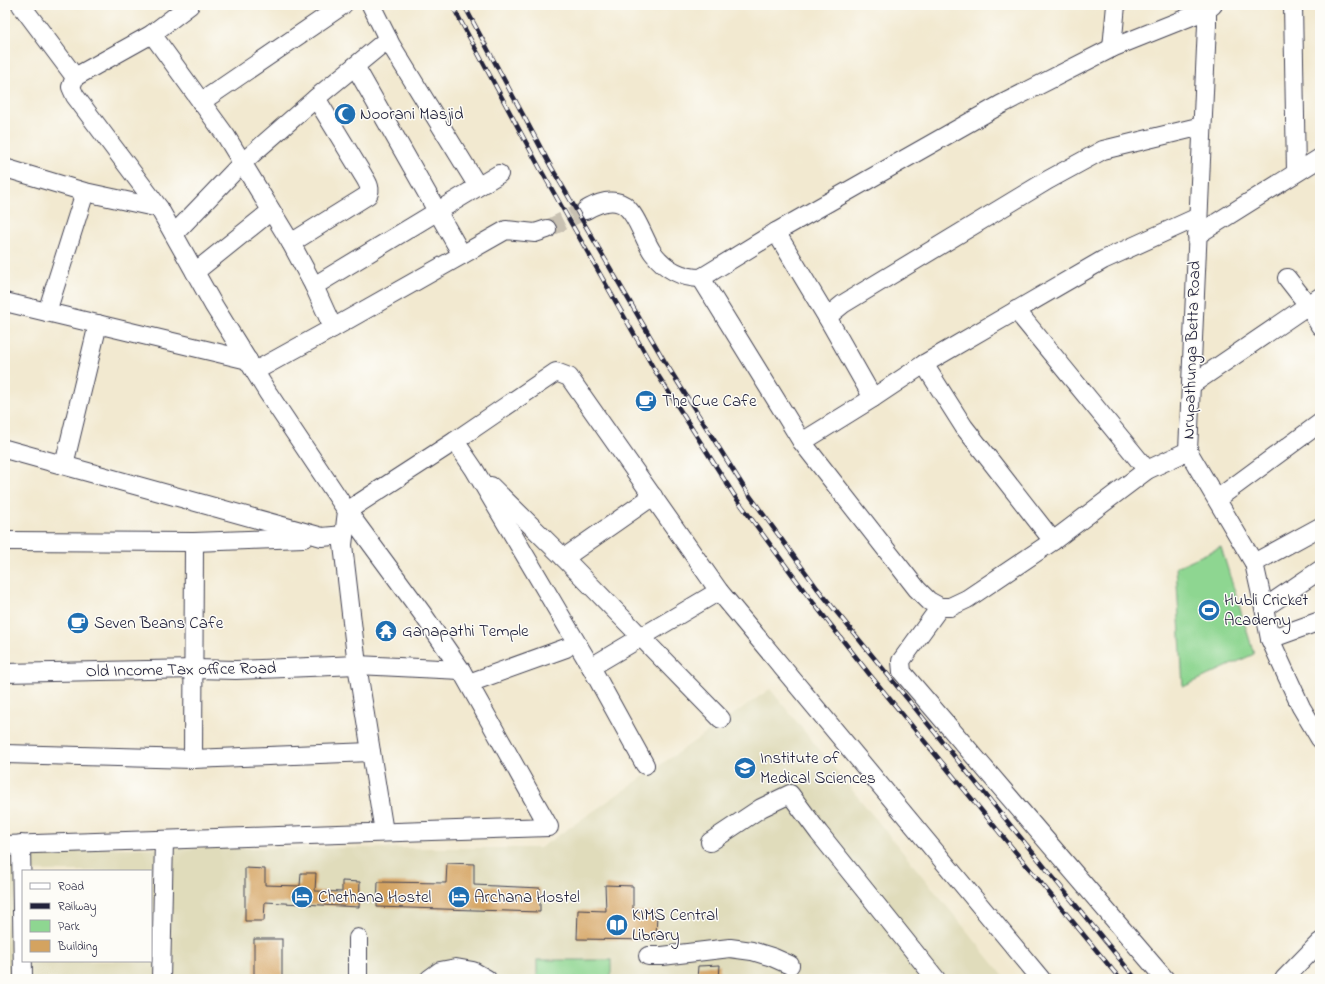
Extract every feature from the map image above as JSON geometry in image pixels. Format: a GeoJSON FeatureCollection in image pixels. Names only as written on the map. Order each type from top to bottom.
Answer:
{"type":"FeatureCollection","features":[{"type":"Feature","properties":{"kind":"street"},"geometry":{"type":"LineString","coordinates":[[21,5],[76,78]]}},
{"type":"Feature","properties":{"kind":"street"},"geometry":{"type":"LineString","coordinates":[[23,977],[13,844],[549,827],[465,677],[422,614],[347,511],[252,366],[214,306],[159,208],[75,96],[71,87],[76,78],[152,34],[190,5]]}},
{"type":"Feature","properties":{"kind":"street"},"geometry":{"type":"LineString","coordinates":[[201,102],[343,5]]}},
{"type":"Feature","properties":{"kind":"street"},"geometry":{"type":"LineString","coordinates":[[371,5],[388,39],[477,187]]}},
{"type":"Feature","properties":{"kind":"street"},"geometry":{"type":"LineString","coordinates":[[1112,48],[1116,5]]}},
{"type":"Feature","properties":{"kind":"street"},"geometry":{"type":"LineString","coordinates":[[1293,5],[1296,172]]}},
{"type":"Feature","properties":{"kind":"street"},"geometry":{"type":"LineString","coordinates":[[586,210],[605,202],[616,202],[623,205],[635,219],[653,252],[663,264],[676,273],[689,278],[701,278],[776,232],[1000,105],[1112,48],[1208,7]]}},
{"type":"Feature","properties":{"kind":"street","name":"Nrupathunga Betta Road"},"geometry":{"type":"LineString","coordinates":[[1208,7],[1188,450],[1254,563],[1270,639],[1301,707],[1320,740]]}},
{"type":"Feature","properties":{"kind":"street"},"geometry":{"type":"LineString","coordinates":[[152,34],[226,136],[291,243],[314,286],[333,328]]}},
{"type":"Feature","properties":{"kind":"street"},"geometry":{"type":"LineString","coordinates":[[174,234],[242,163],[316,98],[388,39]]}},
{"type":"Feature","properties":{"kind":"street"},"geometry":{"type":"LineString","coordinates":[[355,66],[462,255]]}},
{"type":"Feature","properties":{"kind":"street"},"geometry":{"type":"LineString","coordinates":[[291,243],[368,195],[370,191],[370,187],[316,98]]}},
{"type":"Feature","properties":{"kind":"street"},"geometry":{"type":"LineString","coordinates":[[827,317],[843,304],[1028,192],[1103,150],[1202,126]]}},
{"type":"Feature","properties":{"kind":"street"},"geometry":{"type":"LineString","coordinates":[[1197,235],[1320,158]]}},
{"type":"Feature","properties":{"kind":"street"},"geometry":{"type":"LineString","coordinates":[[5,168],[86,192],[159,208]]}},
{"type":"Feature","properties":{"kind":"street"},"geometry":{"type":"LineString","coordinates":[[314,286],[499,174]]}},
{"type":"Feature","properties":{"kind":"street"},"geometry":{"type":"LineString","coordinates":[[48,312],[86,192]]}},
{"type":"Feature","properties":{"kind":"street"},"geometry":{"type":"LineString","coordinates":[[195,272],[271,211]]}},
{"type":"Feature","properties":{"kind":"street"},"geometry":{"type":"LineString","coordinates":[[802,442],[924,364],[1103,260],[1198,217]]}},
{"type":"Feature","properties":{"kind":"street"},"geometry":{"type":"LineString","coordinates":[[5,302],[98,324],[252,366],[333,328],[506,230],[535,233],[547,229]]}},
{"type":"Feature","properties":{"kind":"street"},"geometry":{"type":"LineString","coordinates":[[776,232],[873,398]]}},
{"type":"Feature","properties":{"kind":"street"},"geometry":{"type":"LineString","coordinates":[[701,278],[802,442],[917,589],[929,600],[940,607],[950,607],[967,599],[1053,541],[1147,470],[1188,450]]}},
{"type":"Feature","properties":{"kind":"street"},"geometry":{"type":"LineString","coordinates":[[1287,278],[1314,301],[1320,326]]}},
{"type":"Feature","properties":{"kind":"street"},"geometry":{"type":"LineString","coordinates":[[1191,385],[1314,301]]}},
{"type":"Feature","properties":{"kind":"street"},"geometry":{"type":"LineString","coordinates":[[1016,310],[1147,470]]}},
{"type":"Feature","properties":{"kind":"street"},"geometry":{"type":"LineString","coordinates":[[64,465],[98,324]]}},
{"type":"Feature","properties":{"kind":"street"},"geometry":{"type":"LineString","coordinates":[[924,364],[964,427],[1053,541]]}},
{"type":"Feature","properties":{"kind":"street"},"geometry":{"type":"LineString","coordinates":[[384,832],[357,664],[343,545],[347,511],[455,441],[556,372],[569,377],[720,591],[1042,979]]}},
{"type":"Feature","properties":{"kind":"street"},"geometry":{"type":"LineString","coordinates":[[1216,499],[1320,424]]}},
{"type":"Feature","properties":{"kind":"street"},"geometry":{"type":"LineString","coordinates":[[455,441],[474,469],[591,668],[645,765]]}},
{"type":"Feature","properties":{"kind":"street"},"geometry":{"type":"LineString","coordinates":[[5,449],[322,537]]}},
{"type":"Feature","properties":{"kind":"street"},"geometry":{"type":"LineString","coordinates":[[474,469],[564,558],[721,719]]}},
{"type":"Feature","properties":{"kind":"street"},"geometry":{"type":"LineString","coordinates":[[564,558],[653,496]]}},
{"type":"Feature","properties":{"kind":"street"},"geometry":{"type":"LineString","coordinates":[[1254,563],[1320,527]]}},
{"type":"Feature","properties":{"kind":"street"},"geometry":{"type":"LineString","coordinates":[[5,541],[194,542],[344,535]]}},
{"type":"Feature","properties":{"kind":"street"},"geometry":{"type":"LineString","coordinates":[[193,760],[194,542]]}},
{"type":"Feature","properties":{"kind":"street"},"geometry":{"type":"LineString","coordinates":[[1264,608],[1320,570]]}},
{"type":"Feature","properties":{"kind":"street"},"geometry":{"type":"LineString","coordinates":[[591,668],[720,591]]}},
{"type":"Feature","properties":{"kind":"street"},"geometry":{"type":"LineString","coordinates":[[940,607],[901,661],[902,672],[1165,979]]}},
{"type":"Feature","properties":{"kind":"street"},"geometry":{"type":"LineString","coordinates":[[1270,639],[1320,621]]}},
{"type":"Feature","properties":{"kind":"street"},"geometry":{"type":"LineString","coordinates":[[465,677],[566,648]]}},
{"type":"Feature","properties":{"kind":"street","name":"Old Income Tax office Road"},"geometry":{"type":"LineString","coordinates":[[5,673],[194,669],[236,670],[357,664],[465,677]]}},
{"type":"Feature","properties":{"kind":"street"},"geometry":{"type":"LineString","coordinates":[[5,754],[193,760],[371,752]]}},
{"type":"Feature","properties":{"kind":"street"},"geometry":{"type":"LineString","coordinates":[[710,842],[761,808],[790,794],[936,979]]}},
{"type":"Feature","properties":{"kind":"street"},"geometry":{"type":"LineString","coordinates":[[161,979],[164,840]]}},
{"type":"Feature","properties":{"kind":"street"},"geometry":{"type":"LineString","coordinates":[[358,938],[358,979]]}},
{"type":"Feature","properties":{"kind":"street"},"geometry":{"type":"LineString","coordinates":[[1284,979],[1320,942]]}},
{"type":"Feature","properties":{"kind":"street"},"geometry":{"type":"LineString","coordinates":[[648,956],[662,956],[730,948],[752,951],[772,957],[790,965]]}},
{"type":"Feature","properties":{"kind":"street"},"geometry":{"type":"LineString","coordinates":[[429,979],[440,970],[456,968],[473,971],[487,979]]}},
{"type":"Feature","properties":{"kind":"shaded area","name":"Institute of Medical Sciences"},"geometry":{"type":"Polygon","coordinates":[[[770,689],[1006,979],[5,979],[5,848],[540,848],[770,689]]]}},
{"type":"Feature","properties":{"kind":"green space","name":"Hubli Cricket Academy"},"geometry":{"type":"Polygon","coordinates":[[[1221,547],[1254,654],[1183,687],[1176,567],[1221,547]]]}},
{"type":"Feature","properties":{"kind":"green space"},"geometry":{"type":"Polygon","coordinates":[[[537,960],[611,960],[611,979],[537,979],[537,960]]]}},
{"type":"Feature","properties":{"kind":"building","name":"Archana Hostel"},"geometry":{"type":"Polygon","coordinates":[[[447,863],[474,864],[474,885],[540,888],[540,912],[377,907],[378,882],[446,883],[447,863]]]}},
{"type":"Feature","properties":{"kind":"building","name":"Chethana Hostel"},"geometry":{"type":"Polygon","coordinates":[[[245,868],[265,869],[265,885],[300,886],[301,873],[316,873],[315,891],[342,892],[342,881],[360,882],[359,907],[265,902],[264,921],[245,921],[245,868]]]}},
{"type":"Feature","properties":{"kind":"building","name":"KIMS Central Library"},"geometry":{"type":"Polygon","coordinates":[[[605,885],[633,886],[633,911],[657,912],[656,940],[577,939],[578,910],[606,911],[605,885]]]}},
{"type":"Feature","properties":{"kind":"building"},"geometry":{"type":"Polygon","coordinates":[[[254,939],[282,939],[282,979],[254,979],[254,939]]]}},
{"type":"Feature","properties":{"kind":"building"},"geometry":{"type":"Polygon","coordinates":[[[720,965],[719,979],[697,979],[698,966],[720,965]]]}},
{"type":"Feature","properties":{"kind":"tunnel"},"geometry":{"type":"LineString","coordinates":[[547,229],[586,210]]}},
{"type":"Feature","properties":{"kind":"railway"},"geometry":{"type":"LineString","coordinates":[[452,5],[542,172],[654,369],[736,498],[808,596],[870,675],[1120,979]]}},
{"type":"Feature","properties":{"kind":"railway"},"geometry":{"type":"LineString","coordinates":[[464,5],[550,165],[665,362],[745,489],[817,588],[1136,979]]}},
{"type":"Feature","properties":{"kind":"place","name":"Noorani Masjid"},"geometry":{"type":"Point","coordinates":[345,114]}},
{"type":"Feature","properties":{"kind":"place","name":"The Cue Cafe"},"geometry":{"type":"Point","coordinates":[646,401]}},
{"type":"Feature","properties":{"kind":"place","name":"Hubli Cricket Academy"},"geometry":{"type":"Point","coordinates":[1209,610]}},
{"type":"Feature","properties":{"kind":"place","name":"Seven Beans Cafe"},"geometry":{"type":"Point","coordinates":[78,623]}},
{"type":"Feature","properties":{"kind":"place","name":"Ganapathi Temple"},"geometry":{"type":"Point","coordinates":[386,631]}},
{"type":"Feature","properties":{"kind":"place","name":"Institute of Medical Sciences"},"geometry":{"type":"Point","coordinates":[745,768]}},
{"type":"Feature","properties":{"kind":"place","name":"Chethana Hostel"},"geometry":{"type":"Point","coordinates":[302,897]}},
{"type":"Feature","properties":{"kind":"place","name":"Archana Hostel"},"geometry":{"type":"Point","coordinates":[459,897]}},
{"type":"Feature","properties":{"kind":"place","name":"KIMS Central Library"},"geometry":{"type":"Point","coordinates":[617,925]}}]}
